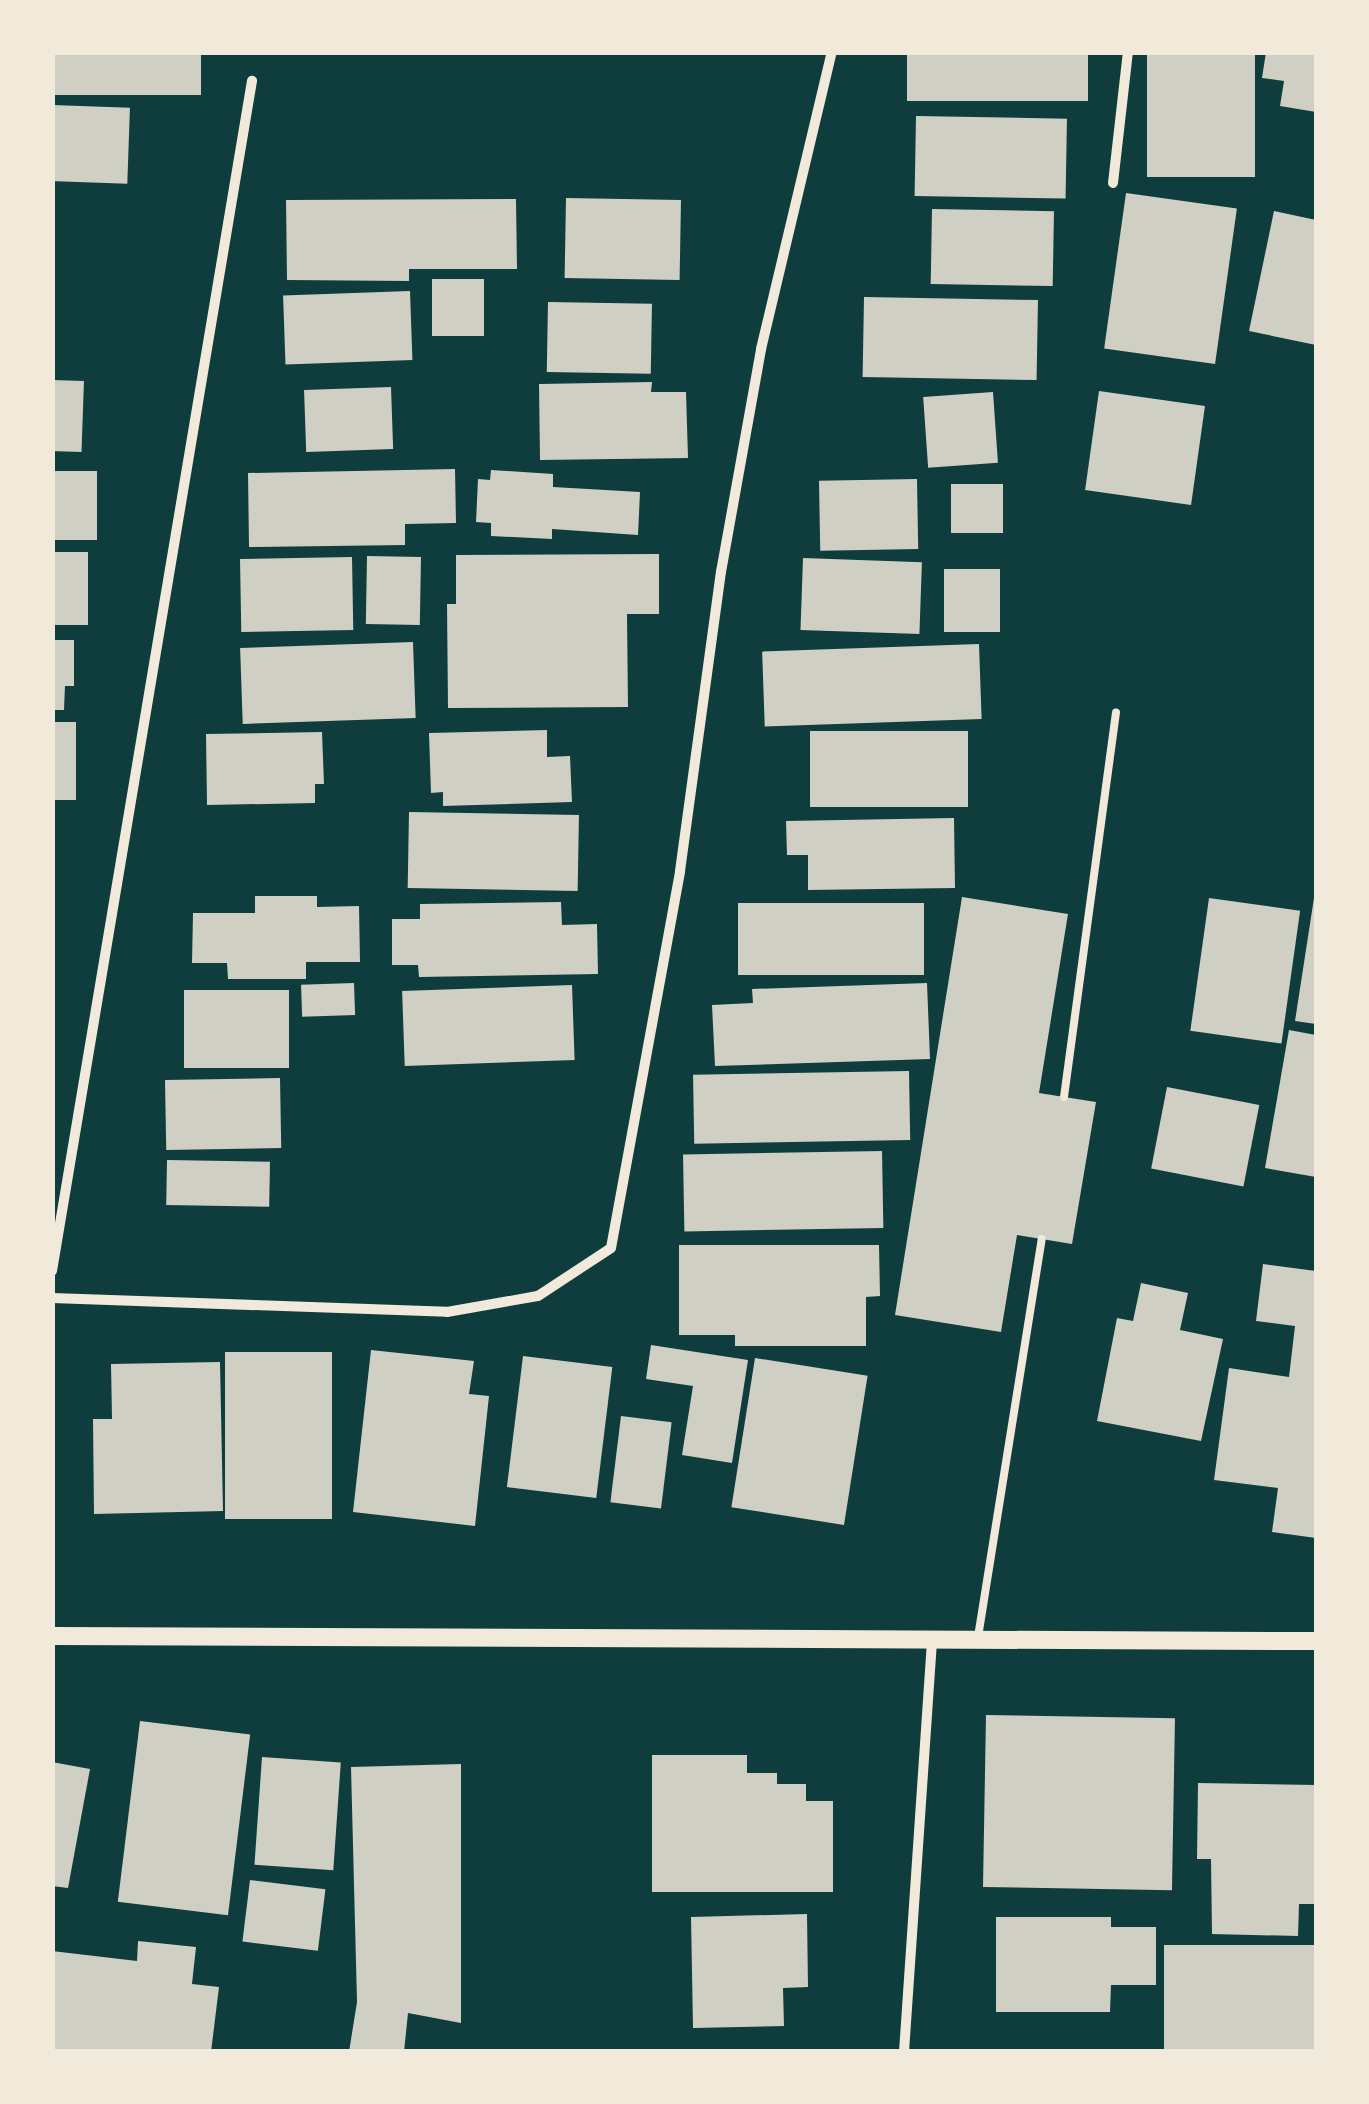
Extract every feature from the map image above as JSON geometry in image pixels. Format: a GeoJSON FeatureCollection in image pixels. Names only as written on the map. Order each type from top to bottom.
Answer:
{"type":"FeatureCollection","features":[{"type":"Feature","properties":{"kind":"street"},"geometry":{"type":"LineString","coordinates":[[52,1298],[447,1312],[538,1296],[611,1248],[680,871],[720,572],[758,368],[832,52]]}},
{"type":"Feature","properties":{"kind":"street"},"geometry":{"type":"LineString","coordinates":[[1113,183],[1128,52]]}},
{"type":"Feature","properties":{"kind":"street"},"geometry":{"type":"LineString","coordinates":[[52,1271],[252,81]]}},
{"type":"Feature","properties":{"kind":"street"},"geometry":{"type":"LineString","coordinates":[[52,1636],[932,1642],[1316,1640]]}},
{"type":"Feature","properties":{"kind":"street"},"geometry":{"type":"LineString","coordinates":[[904,2052],[932,1642]]}},
{"type":"Feature","properties":{"kind":"lane"},"geometry":{"type":"LineString","coordinates":[[1064,1097],[1116,713]]}},
{"type":"Feature","properties":{"kind":"lane"},"geometry":{"type":"LineString","coordinates":[[977,1642],[1042,1238]]}},
{"type":"Feature","properties":{"kind":"building"},"geometry":{"type":"Polygon","coordinates":[[[52,52],[201,52],[201,95],[52,95],[52,52]]]}},
{"type":"Feature","properties":{"kind":"building"},"geometry":{"type":"Polygon","coordinates":[[[907,52],[1088,52],[1088,101],[907,101],[907,52]]]}},
{"type":"Feature","properties":{"kind":"building"},"geometry":{"type":"Polygon","coordinates":[[[1147,52],[1255,52],[1255,177],[1147,177],[1147,52]]]}},
{"type":"Feature","properties":{"kind":"building"},"geometry":{"type":"Polygon","coordinates":[[[1266,52],[1316,52],[1316,112],[1280,106],[1284,81],[1262,78],[1266,52]]]}},
{"type":"Feature","properties":{"kind":"building"},"geometry":{"type":"Polygon","coordinates":[[[52,105],[130,108],[127,184],[52,181],[52,105]]]}},
{"type":"Feature","properties":{"kind":"building"},"geometry":{"type":"Polygon","coordinates":[[[916,116],[1067,119],[1066,199],[915,196],[916,116]]]}},
{"type":"Feature","properties":{"kind":"building"},"geometry":{"type":"Polygon","coordinates":[[[1126,193],[1237,209],[1215,364],[1104,348],[1126,193]]]}},
{"type":"Feature","properties":{"kind":"building"},"geometry":{"type":"Polygon","coordinates":[[[566,198],[681,200],[680,280],[565,278],[566,198]]]}},
{"type":"Feature","properties":{"kind":"building"},"geometry":{"type":"Polygon","coordinates":[[[516,199],[517,269],[409,269],[409,281],[287,280],[286,200],[516,199]]]}},
{"type":"Feature","properties":{"kind":"building"},"geometry":{"type":"Polygon","coordinates":[[[932,209],[1054,211],[1053,286],[931,284],[932,209]]]}},
{"type":"Feature","properties":{"kind":"building"},"geometry":{"type":"Polygon","coordinates":[[[1274,211],[1316,220],[1316,345],[1249,331],[1274,211]]]}},
{"type":"Feature","properties":{"kind":"building"},"geometry":{"type":"Polygon","coordinates":[[[432,279],[484,279],[484,336],[432,336],[432,279]]]}},
{"type":"Feature","properties":{"kind":"building"},"geometry":{"type":"Polygon","coordinates":[[[410,291],[412,360],[285,364],[283,295],[410,291]]]}},
{"type":"Feature","properties":{"kind":"building"},"geometry":{"type":"Polygon","coordinates":[[[864,297],[1038,300],[1037,380],[863,377],[864,297]]]}},
{"type":"Feature","properties":{"kind":"building"},"geometry":{"type":"Polygon","coordinates":[[[548,302],[652,304],[651,374],[547,372],[548,302]]]}},
{"type":"Feature","properties":{"kind":"building"},"geometry":{"type":"Polygon","coordinates":[[[52,380],[84,381],[82,452],[52,451],[52,380]]]}},
{"type":"Feature","properties":{"kind":"building"},"geometry":{"type":"Polygon","coordinates":[[[652,382],[651,392],[686,392],[688,458],[540,460],[539,384],[652,382]]]}},
{"type":"Feature","properties":{"kind":"building"},"geometry":{"type":"Polygon","coordinates":[[[391,387],[393,449],[306,452],[304,390],[391,387]]]}},
{"type":"Feature","properties":{"kind":"building"},"geometry":{"type":"Polygon","coordinates":[[[1099,391],[1205,406],[1191,505],[1085,490],[1099,391]]]}},
{"type":"Feature","properties":{"kind":"building"},"geometry":{"type":"Polygon","coordinates":[[[993,392],[998,463],[928,468],[923,397],[993,392]]]}},
{"type":"Feature","properties":{"kind":"building"},"geometry":{"type":"Polygon","coordinates":[[[455,469],[456,523],[405,524],[405,545],[249,547],[248,473],[455,469]]]}},
{"type":"Feature","properties":{"kind":"building"},"geometry":{"type":"Polygon","coordinates":[[[491,470],[553,474],[553,487],[640,492],[638,535],[552,529],[552,539],[491,536],[491,523],[476,522],[478,479],[490,480],[491,470]]]}},
{"type":"Feature","properties":{"kind":"building"},"geometry":{"type":"Polygon","coordinates":[[[52,471],[97,471],[97,540],[52,540],[52,471]]]}},
{"type":"Feature","properties":{"kind":"building"},"geometry":{"type":"Polygon","coordinates":[[[917,479],[918,549],[820,551],[819,481],[917,479]]]}},
{"type":"Feature","properties":{"kind":"building"},"geometry":{"type":"Polygon","coordinates":[[[951,484],[1003,484],[1003,533],[951,533],[951,484]]]}},
{"type":"Feature","properties":{"kind":"building"},"geometry":{"type":"Polygon","coordinates":[[[52,552],[88,552],[88,625],[52,625],[52,552]]]}},
{"type":"Feature","properties":{"kind":"building"},"geometry":{"type":"Polygon","coordinates":[[[659,554],[659,614],[627,614],[628,707],[448,708],[447,604],[456,604],[456,555],[659,554]]]}},
{"type":"Feature","properties":{"kind":"building"},"geometry":{"type":"Polygon","coordinates":[[[367,556],[421,557],[420,625],[366,624],[367,556]]]}},
{"type":"Feature","properties":{"kind":"building"},"geometry":{"type":"Polygon","coordinates":[[[352,557],[353,630],[241,632],[240,559],[352,557]]]}},
{"type":"Feature","properties":{"kind":"building"},"geometry":{"type":"Polygon","coordinates":[[[803,558],[922,562],[919,634],[800,630],[803,558]]]}},
{"type":"Feature","properties":{"kind":"building"},"geometry":{"type":"Polygon","coordinates":[[[944,569],[1000,569],[1000,632],[944,632],[944,569]]]}},
{"type":"Feature","properties":{"kind":"building"},"geometry":{"type":"Polygon","coordinates":[[[52,640],[74,640],[74,686],[65,686],[64,710],[52,710],[52,640]]]}},
{"type":"Feature","properties":{"kind":"building"},"geometry":{"type":"Polygon","coordinates":[[[413,642],[416,718],[243,724],[240,648],[413,642]]]}},
{"type":"Feature","properties":{"kind":"building"},"geometry":{"type":"Polygon","coordinates":[[[979,644],[982,719],[765,727],[762,652],[979,644]]]}},
{"type":"Feature","properties":{"kind":"building"},"geometry":{"type":"Polygon","coordinates":[[[52,722],[76,722],[76,800],[52,800],[52,722]]]}},
{"type":"Feature","properties":{"kind":"building"},"geometry":{"type":"Polygon","coordinates":[[[547,730],[547,757],[570,756],[572,802],[443,806],[443,792],[431,793],[429,733],[547,730]]]}},
{"type":"Feature","properties":{"kind":"building"},"geometry":{"type":"Polygon","coordinates":[[[810,731],[968,731],[968,807],[810,807],[810,731]]]}},
{"type":"Feature","properties":{"kind":"building"},"geometry":{"type":"Polygon","coordinates":[[[322,732],[324,784],[315,784],[315,803],[207,805],[206,734],[322,732]]]}},
{"type":"Feature","properties":{"kind":"building"},"geometry":{"type":"Polygon","coordinates":[[[409,812],[579,815],[578,891],[408,888],[409,812]]]}},
{"type":"Feature","properties":{"kind":"building"},"geometry":{"type":"Polygon","coordinates":[[[954,818],[955,888],[808,890],[808,855],[787,855],[786,821],[954,818]]]}},
{"type":"Feature","properties":{"kind":"building"},"geometry":{"type":"Polygon","coordinates":[[[1316,885],[1316,1024],[1295,1021],[1316,885]]]}},
{"type":"Feature","properties":{"kind":"building"},"geometry":{"type":"Polygon","coordinates":[[[255,896],[317,896],[317,907],[359,906],[360,962],[306,962],[306,979],[228,979],[227,963],[192,963],[193,913],[255,913],[255,896]]]}},
{"type":"Feature","properties":{"kind":"building"},"geometry":{"type":"Polygon","coordinates":[[[962,897],[1068,914],[1039,1093],[1096,1102],[1072,1244],[1017,1235],[1001,1332],[895,1315],[962,897]]]}},
{"type":"Feature","properties":{"kind":"building"},"geometry":{"type":"Polygon","coordinates":[[[1209,898],[1300,911],[1281,1043],[1190,1031],[1209,898]]]}},
{"type":"Feature","properties":{"kind":"building"},"geometry":{"type":"Polygon","coordinates":[[[561,902],[562,925],[597,924],[598,974],[419,977],[418,965],[392,965],[392,919],[420,919],[420,904],[561,902]]]}},
{"type":"Feature","properties":{"kind":"building"},"geometry":{"type":"Polygon","coordinates":[[[738,903],[924,903],[924,975],[738,975],[738,903]]]}},
{"type":"Feature","properties":{"kind":"building"},"geometry":{"type":"Polygon","coordinates":[[[354,983],[355,1015],[302,1017],[301,985],[354,983]]]}},
{"type":"Feature","properties":{"kind":"building"},"geometry":{"type":"Polygon","coordinates":[[[927,983],[930,1059],[715,1066],[712,1005],[753,1003],[752,989],[927,983]]]}},
{"type":"Feature","properties":{"kind":"building"},"geometry":{"type":"Polygon","coordinates":[[[572,985],[575,1060],[405,1066],[402,991],[572,985]]]}},
{"type":"Feature","properties":{"kind":"building"},"geometry":{"type":"Polygon","coordinates":[[[184,990],[289,990],[289,1068],[184,1068],[184,990]]]}},
{"type":"Feature","properties":{"kind":"building"},"geometry":{"type":"Polygon","coordinates":[[[1289,1030],[1316,1035],[1316,1177],[1265,1168],[1289,1030]]]}},
{"type":"Feature","properties":{"kind":"building"},"geometry":{"type":"Polygon","coordinates":[[[909,1071],[910,1140],[694,1144],[693,1075],[909,1071]]]}},
{"type":"Feature","properties":{"kind":"building"},"geometry":{"type":"Polygon","coordinates":[[[280,1078],[281,1148],[166,1150],[165,1080],[280,1078]]]}},
{"type":"Feature","properties":{"kind":"building"},"geometry":{"type":"Polygon","coordinates":[[[1167,1087],[1259,1105],[1243,1186],[1151,1168],[1167,1087]]]}},
{"type":"Feature","properties":{"kind":"building"},"geometry":{"type":"Polygon","coordinates":[[[882,1151],[883,1228],[684,1231],[683,1154],[882,1151]]]}},
{"type":"Feature","properties":{"kind":"building"},"geometry":{"type":"Polygon","coordinates":[[[167,1160],[270,1162],[269,1207],[166,1205],[167,1160]]]}},
{"type":"Feature","properties":{"kind":"building"},"geometry":{"type":"Polygon","coordinates":[[[679,1245],[879,1245],[880,1296],[866,1297],[866,1346],[735,1346],[735,1335],[679,1335],[679,1245]]]}},
{"type":"Feature","properties":{"kind":"building"},"geometry":{"type":"Polygon","coordinates":[[[1263,1264],[1316,1271],[1316,1538],[1272,1532],[1278,1488],[1214,1480],[1229,1368],[1289,1377],[1295,1326],[1256,1321],[1263,1264]]]}},
{"type":"Feature","properties":{"kind":"building"},"geometry":{"type":"Polygon","coordinates":[[[1141,1283],[1188,1293],[1180,1330],[1223,1339],[1201,1441],[1097,1421],[1117,1318],[1133,1321],[1141,1283]]]}},
{"type":"Feature","properties":{"kind":"building"},"geometry":{"type":"Polygon","coordinates":[[[651,1345],[748,1360],[732,1463],[682,1455],[693,1386],[646,1379],[651,1345]]]}},
{"type":"Feature","properties":{"kind":"building"},"geometry":{"type":"Polygon","coordinates":[[[371,1350],[474,1361],[469,1394],[489,1396],[475,1526],[353,1512],[371,1350]]]}},
{"type":"Feature","properties":{"kind":"building"},"geometry":{"type":"Polygon","coordinates":[[[225,1352],[332,1352],[332,1519],[225,1519],[225,1352]]]}},
{"type":"Feature","properties":{"kind":"building"},"geometry":{"type":"Polygon","coordinates":[[[523,1356],[612,1367],[596,1498],[507,1487],[523,1356]]]}},
{"type":"Feature","properties":{"kind":"building"},"geometry":{"type":"Polygon","coordinates":[[[755,1358],[868,1376],[844,1525],[731,1507],[755,1358]]]}},
{"type":"Feature","properties":{"kind":"building"},"geometry":{"type":"Polygon","coordinates":[[[220,1362],[223,1511],[94,1514],[93,1419],[112,1419],[111,1364],[220,1362]]]}},
{"type":"Feature","properties":{"kind":"building"},"geometry":{"type":"Polygon","coordinates":[[[621,1416],[672,1422],[661,1509],[610,1502],[621,1416]]]}},
{"type":"Feature","properties":{"kind":"building"},"geometry":{"type":"Polygon","coordinates":[[[986,1715],[1175,1718],[1172,1890],[983,1887],[986,1715]]]}},
{"type":"Feature","properties":{"kind":"building"},"geometry":{"type":"Polygon","coordinates":[[[140,1721],[250,1735],[228,1915],[118,1902],[140,1721]]]}},
{"type":"Feature","properties":{"kind":"building"},"geometry":{"type":"Polygon","coordinates":[[[652,1755],[747,1755],[747,1773],[777,1773],[777,1784],[806,1784],[806,1801],[833,1801],[833,1892],[652,1892],[652,1755]]]}},
{"type":"Feature","properties":{"kind":"building"},"geometry":{"type":"Polygon","coordinates":[[[262,1757],[341,1763],[333,1870],[254,1865],[262,1757]]]}},
{"type":"Feature","properties":{"kind":"building"},"geometry":{"type":"Polygon","coordinates":[[[52,1762],[90,1769],[68,1888],[52,1886],[52,1762]]]}},
{"type":"Feature","properties":{"kind":"building"},"geometry":{"type":"Polygon","coordinates":[[[461,1764],[461,2023],[408,2013],[404,2052],[349,2052],[357,2002],[351,1767],[461,1764]]]}},
{"type":"Feature","properties":{"kind":"building"},"geometry":{"type":"Polygon","coordinates":[[[1198,1783],[1316,1785],[1316,1904],[1299,1904],[1298,1936],[1212,1934],[1211,1859],[1197,1859],[1198,1783]]]}},
{"type":"Feature","properties":{"kind":"building"},"geometry":{"type":"Polygon","coordinates":[[[250,1880],[325,1889],[318,1951],[242,1942],[250,1880]]]}},
{"type":"Feature","properties":{"kind":"building"},"geometry":{"type":"Polygon","coordinates":[[[807,1914],[808,1987],[783,1988],[784,2026],[693,2028],[691,1917],[807,1914]]]}},
{"type":"Feature","properties":{"kind":"building"},"geometry":{"type":"Polygon","coordinates":[[[996,1917],[1111,1917],[1111,1927],[1156,1927],[1156,1985],[1111,1985],[1110,2012],[996,2012],[996,1917]]]}},
{"type":"Feature","properties":{"kind":"building"},"geometry":{"type":"Polygon","coordinates":[[[138,1941],[196,1947],[192,1984],[219,1987],[211,2052],[52,2052],[52,1951],[137,1961],[138,1941]]]}},
{"type":"Feature","properties":{"kind":"building"},"geometry":{"type":"Polygon","coordinates":[[[1164,1945],[1316,1945],[1316,2052],[1164,2052],[1164,1945]]]}}]}
